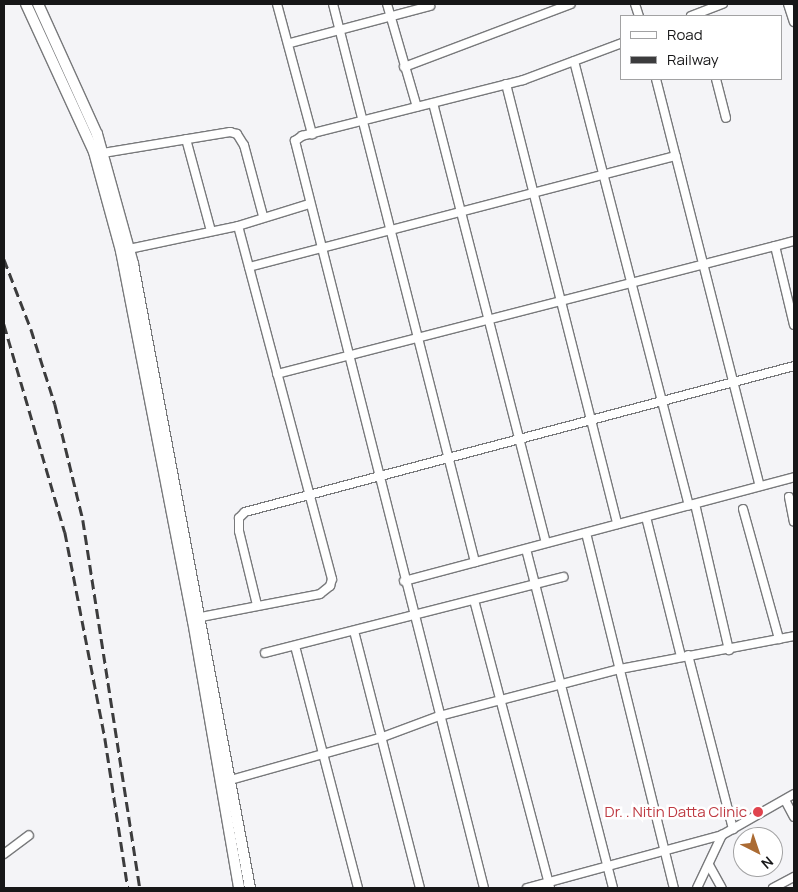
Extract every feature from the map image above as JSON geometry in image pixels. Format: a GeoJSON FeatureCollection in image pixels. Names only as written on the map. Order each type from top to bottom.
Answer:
{"type":"FeatureCollection","features":[{"type":"Feature","properties":{"kind":"street"},"geometry":{"type":"LineString","coordinates":[[26,4],[94,152],[121,251],[225,781],[250,888]]}},
{"type":"Feature","properties":{"kind":"street"},"geometry":{"type":"LineString","coordinates":[[38,4],[92,120],[129,249],[201,617],[240,888]]}},
{"type":"Feature","properties":{"kind":"street"},"geometry":{"type":"LineString","coordinates":[[277,4],[290,44],[312,134]]}},
{"type":"Feature","properties":{"kind":"street"},"geometry":{"type":"LineString","coordinates":[[333,4],[418,338],[451,459],[475,562]]}},
{"type":"Feature","properties":{"kind":"street"},"geometry":{"type":"LineString","coordinates":[[387,4],[417,107]]}},
{"type":"Feature","properties":{"kind":"street"},"geometry":{"type":"LineString","coordinates":[[404,67],[571,4]]}},
{"type":"Feature","properties":{"kind":"street"},"geometry":{"type":"LineString","coordinates":[[700,15],[723,4]]}},
{"type":"Feature","properties":{"kind":"street"},"geometry":{"type":"LineString","coordinates":[[788,4],[794,22]]}},
{"type":"Feature","properties":{"kind":"street"},"geometry":{"type":"LineString","coordinates":[[290,44],[430,6]]}},
{"type":"Feature","properties":{"kind":"street"},"geometry":{"type":"LineString","coordinates":[[484,888],[294,147],[295,141],[312,134],[506,84],[620,44]]}},
{"type":"Feature","properties":{"kind":"street"},"geometry":{"type":"LineString","coordinates":[[574,61],[632,283],[660,402],[692,505],[729,650]]}},
{"type":"Feature","properties":{"kind":"street"},"geometry":{"type":"LineString","coordinates":[[656,80],[760,486]]}},
{"type":"Feature","properties":{"kind":"street"},"geometry":{"type":"LineString","coordinates":[[716,80],[726,118]]}},
{"type":"Feature","properties":{"kind":"street"},"geometry":{"type":"LineString","coordinates":[[506,84],[618,524]]}},
{"type":"Feature","properties":{"kind":"street"},"geometry":{"type":"LineString","coordinates":[[433,103],[488,320],[521,439],[546,544]]}},
{"type":"Feature","properties":{"kind":"street"},"geometry":{"type":"LineString","coordinates":[[103,153],[230,132],[241,138],[263,216]]}},
{"type":"Feature","properties":{"kind":"street"},"geometry":{"type":"LineString","coordinates":[[186,139],[211,231]]}},
{"type":"Feature","properties":{"kind":"street"},"geometry":{"type":"LineString","coordinates":[[249,267],[676,156]]}},
{"type":"Feature","properties":{"kind":"street"},"geometry":{"type":"LineString","coordinates":[[129,249],[238,226],[263,216],[309,204]]}},
{"type":"Feature","properties":{"kind":"street"},"geometry":{"type":"LineString","coordinates":[[201,617],[320,594],[330,586],[332,578],[238,226]]}},
{"type":"Feature","properties":{"kind":"street"},"geometry":{"type":"LineString","coordinates":[[277,374],[794,241]]}},
{"type":"Feature","properties":{"kind":"street"},"geometry":{"type":"LineString","coordinates":[[775,246],[794,325]]}},
{"type":"Feature","properties":{"kind":"street"},"geometry":{"type":"LineString","coordinates":[[257,605],[239,531],[239,518],[245,512],[378,475],[451,459],[794,366]]}},
{"type":"Feature","properties":{"kind":"street"},"geometry":{"type":"LineString","coordinates":[[404,581],[794,477]]}},
{"type":"Feature","properties":{"kind":"street"},"geometry":{"type":"LineString","coordinates":[[789,497],[794,522]]}},
{"type":"Feature","properties":{"kind":"street"},"geometry":{"type":"LineString","coordinates":[[743,509],[779,639]]}},
{"type":"Feature","properties":{"kind":"street"},"geometry":{"type":"LineString","coordinates":[[527,888],[549,885],[607,866],[722,835],[733,829],[646,517]]}},
{"type":"Feature","properties":{"kind":"street"},"geometry":{"type":"LineString","coordinates":[[586,533],[674,888]]}},
{"type":"Feature","properties":{"kind":"street"},"geometry":{"type":"LineString","coordinates":[[526,549],[613,888]]}},
{"type":"Feature","properties":{"kind":"street"},"geometry":{"type":"LineString","coordinates":[[265,654],[563,577]]}},
{"type":"Feature","properties":{"kind":"street"},"geometry":{"type":"LineString","coordinates":[[474,600],[549,885]]}},
{"type":"Feature","properties":{"kind":"street"},"geometry":{"type":"LineString","coordinates":[[354,631],[420,888]]}},
{"type":"Feature","properties":{"kind":"street"},"geometry":{"type":"LineString","coordinates":[[225,781],[380,738],[439,716],[620,669],[684,655],[729,650],[794,636]]}},
{"type":"Feature","properties":{"kind":"street"},"geometry":{"type":"LineString","coordinates":[[295,646],[358,888]]}},
{"type":"Feature","properties":{"kind":"street"},"geometry":{"type":"LineString","coordinates":[[737,827],[794,794]]}},
{"type":"Feature","properties":{"kind":"street"},"geometry":{"type":"LineString","coordinates":[[785,800],[794,817]]}},
{"type":"Feature","properties":{"kind":"street"},"geometry":{"type":"LineString","coordinates":[[4,854],[29,834]]}},
{"type":"Feature","properties":{"kind":"street"},"geometry":{"type":"LineString","coordinates":[[698,888],[722,835]]}},
{"type":"Feature","properties":{"kind":"street"},"geometry":{"type":"LineString","coordinates":[[708,865],[722,888]]}},
{"type":"Feature","properties":{"kind":"street"},"geometry":{"type":"LineString","coordinates":[[773,888],[794,877]]}},
{"type":"Feature","properties":{"kind":"railway"},"geometry":{"type":"LineString","coordinates":[[4,259],[31,329],[55,404],[83,520],[140,888]]}},
{"type":"Feature","properties":{"kind":"railway"},"geometry":{"type":"LineString","coordinates":[[4,324],[65,532],[105,738],[128,888]]}},
{"type":"Feature","properties":{"kind":"place","name":"Dr. . Nitin Datta Clinic"},"geometry":{"type":"Point","coordinates":[758,812]}}]}
